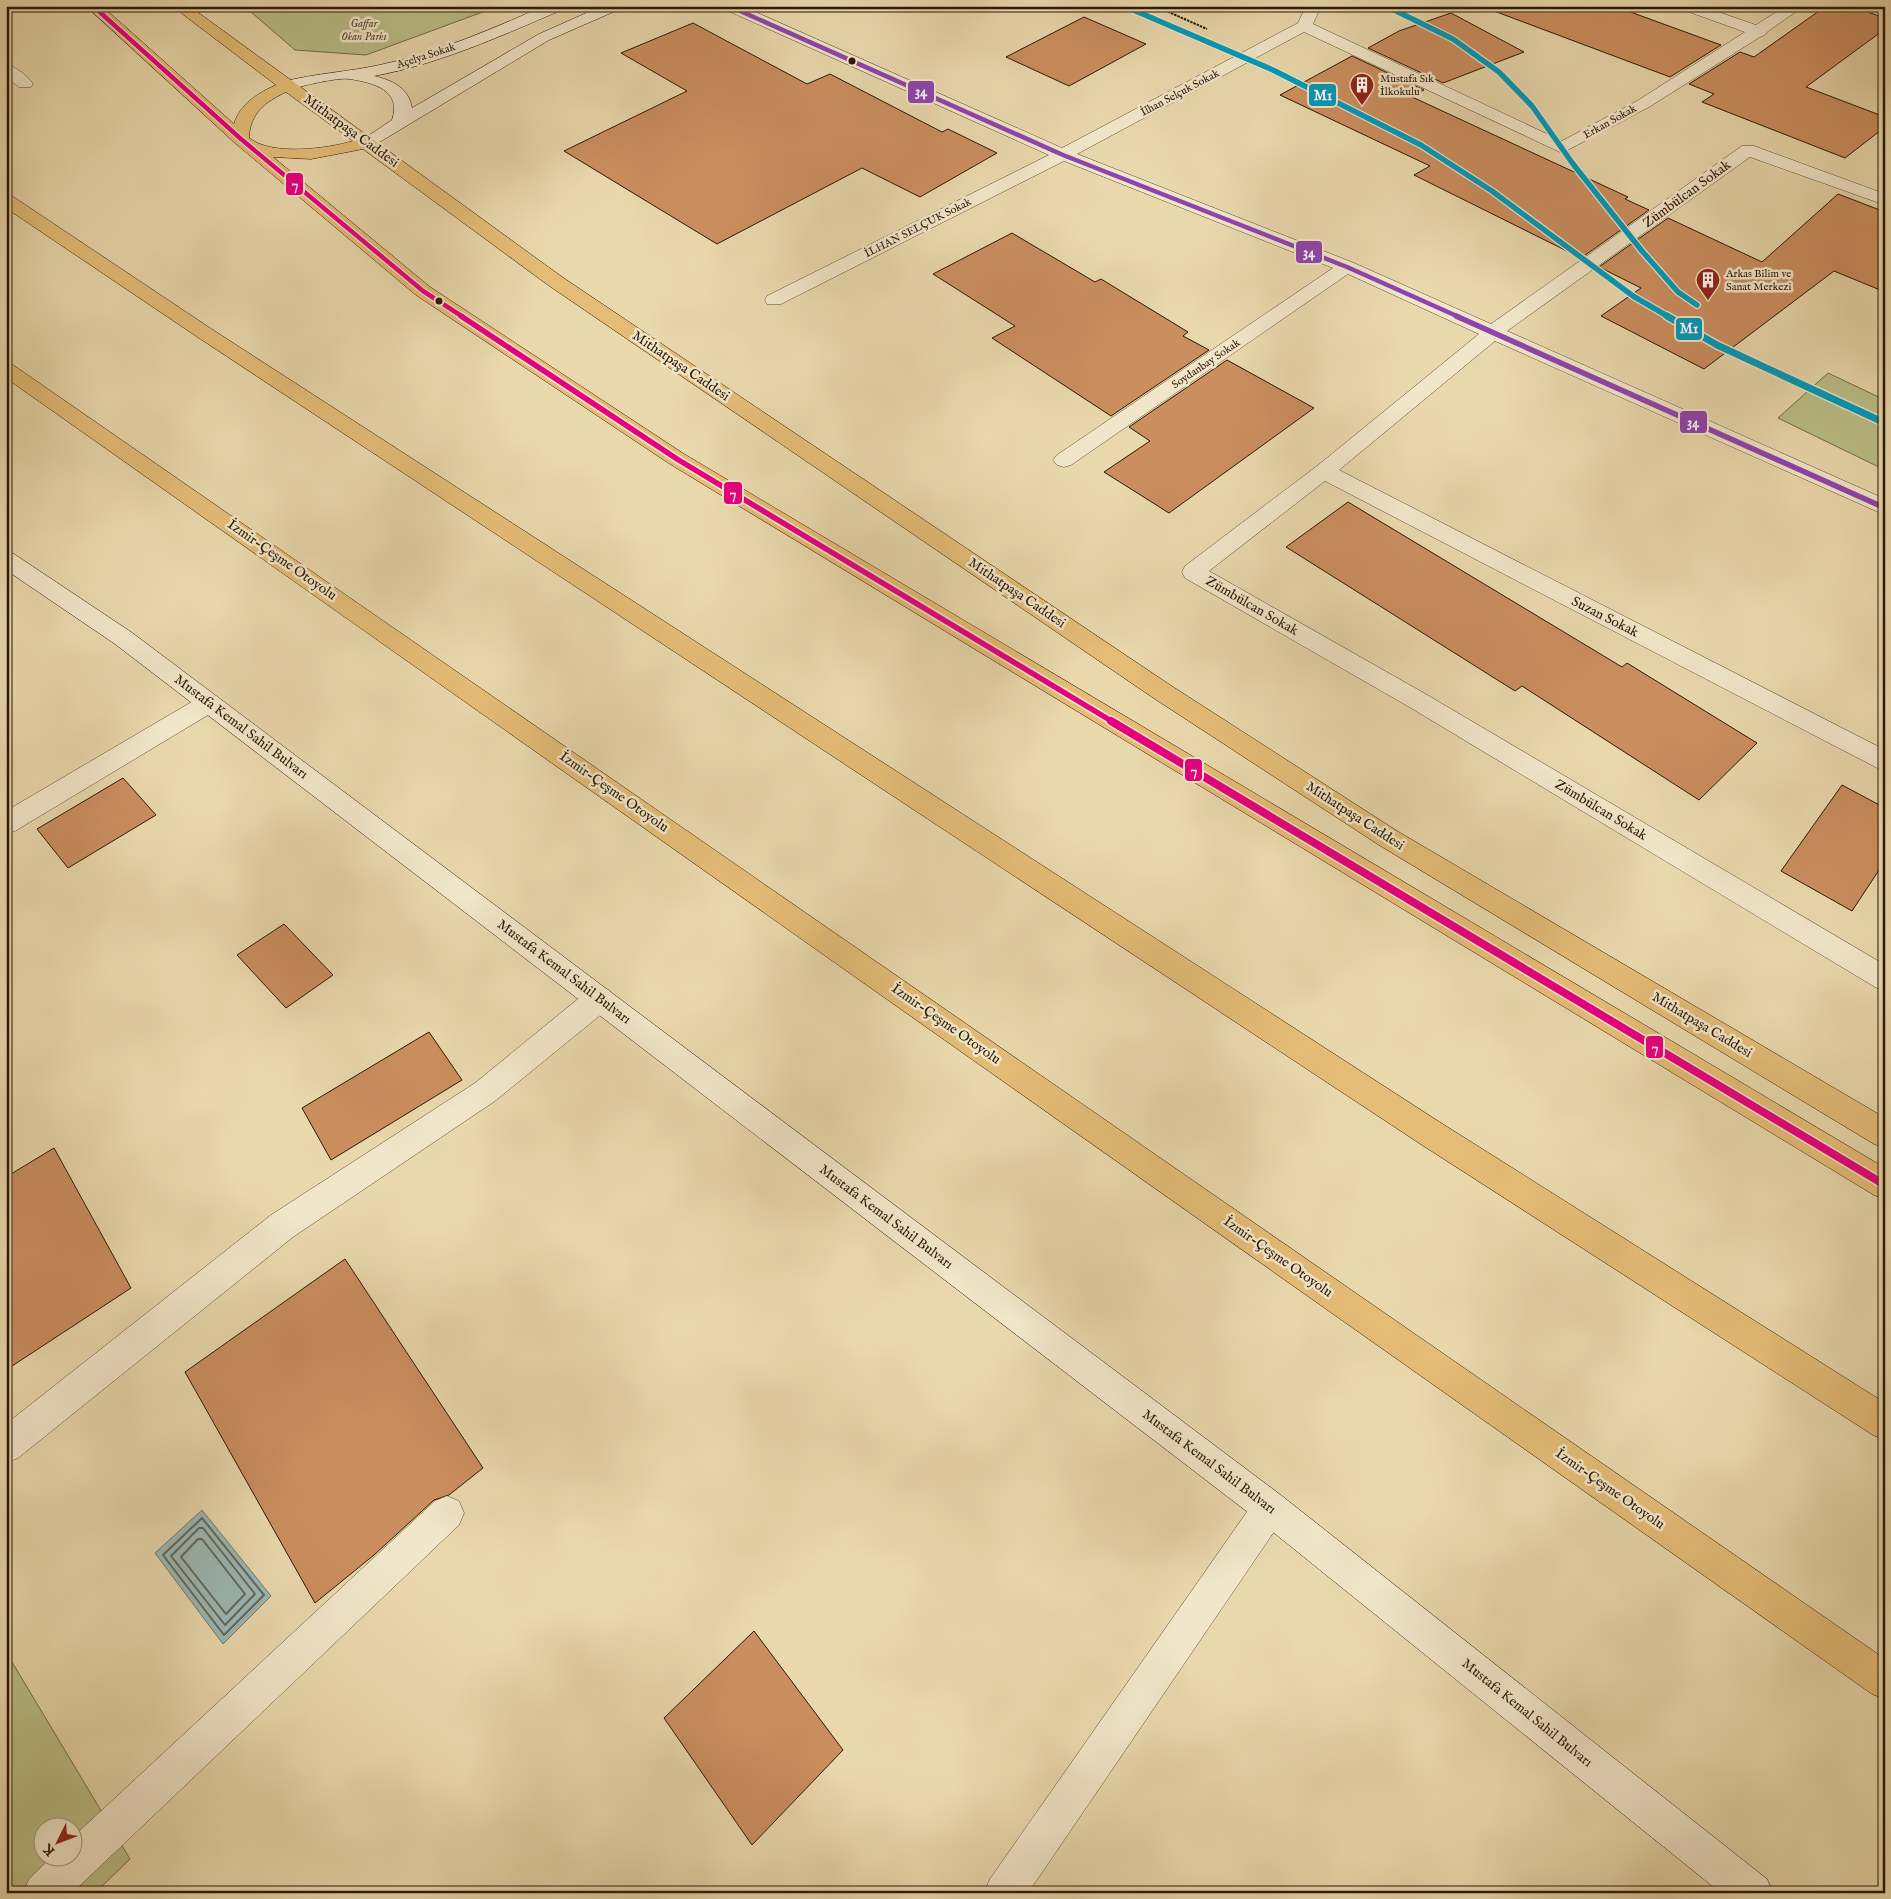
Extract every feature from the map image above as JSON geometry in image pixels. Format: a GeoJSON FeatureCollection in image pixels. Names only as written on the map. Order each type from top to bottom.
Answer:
{"type":"FeatureCollection","features":[{"type":"Feature","properties":{"kind":"main road"},"geometry":{"type":"LineString","coordinates":[[93,6],[246,143],[423,291],[678,459],[1187,768],[1885,1185]]}},
{"type":"Feature","properties":{"kind":"main road","name":"Mithatpaşa Caddesi"},"geometry":{"type":"LineString","coordinates":[[179,6],[555,280],[1161,691],[1388,838],[1885,1134]]}},
{"type":"Feature","properties":{"kind":"main road"},"geometry":{"type":"LineString","coordinates":[[246,143],[240,125],[255,104],[288,85]]}},
{"type":"Feature","properties":{"kind":"main road"},"geometry":{"type":"LineString","coordinates":[[246,143],[272,153],[318,155],[344,150],[368,142]]}},
{"type":"Feature","properties":{"kind":"main road"},"geometry":{"type":"LineString","coordinates":[[6,200],[215,339],[1405,1116],[1885,1423]]}},
{"type":"Feature","properties":{"kind":"main road","name":"İzmir-Çeşme Otoyolu"},"geometry":{"type":"LineString","coordinates":[[6,368],[1885,1681]]}},
{"type":"Feature","properties":{"kind":"street","name":"Açelya Sokak"},"geometry":{"type":"LineString","coordinates":[[288,85],[308,80],[351,76],[414,62],[559,6]]}},
{"type":"Feature","properties":{"kind":"street"},"geometry":{"type":"LineString","coordinates":[[368,142],[544,37],[615,6]]}},
{"type":"Feature","properties":{"kind":"street"},"geometry":{"type":"LineString","coordinates":[[728,6],[1063,155],[1347,267],[1885,508]]}},
{"type":"Feature","properties":{"kind":"street"},"geometry":{"type":"LineString","coordinates":[[1304,26],[1314,6]]}},
{"type":"Feature","properties":{"kind":"street"},"geometry":{"type":"LineString","coordinates":[[1686,6],[1760,32]]}},
{"type":"Feature","properties":{"kind":"street","name":"Erkan Sokak"},"geometry":{"type":"LineString","coordinates":[[1304,26],[1562,148],[1643,104],[1760,32],[1796,6]]}},
{"type":"Feature","properties":{"kind":"street","name":"İlhan Selçuk Sokak"},"geometry":{"type":"LineString","coordinates":[[1063,155],[1304,26]]}},
{"type":"Feature","properties":{"kind":"street"},"geometry":{"type":"LineString","coordinates":[[6,69],[25,84]]}},
{"type":"Feature","properties":{"kind":"street"},"geometry":{"type":"LineString","coordinates":[[351,76],[373,80],[390,86],[400,95],[404,107],[400,122]]}},
{"type":"Feature","properties":{"kind":"street","name":"Zümbülcan Sokak"},"geometry":{"type":"LineString","coordinates":[[1885,200],[1748,150],[1492,333],[1324,471],[1193,572],[1420,702],[1885,979]]}},
{"type":"Feature","properties":{"kind":"street","name":"İLHAN SELÇUK Sokak"},"geometry":{"type":"LineString","coordinates":[[774,300],[1063,155]]}},
{"type":"Feature","properties":{"kind":"street","name":"Soydanbay Sokak"},"geometry":{"type":"LineString","coordinates":[[1064,460],[1347,267]]}},
{"type":"Feature","properties":{"kind":"street","name":"Suzan Sokak"},"geometry":{"type":"LineString","coordinates":[[1324,471],[1885,762]]}},
{"type":"Feature","properties":{"kind":"street","name":"Mustafa Kemal Sahil Bulvarı"},"geometry":{"type":"LineString","coordinates":[[6,559],[123,638],[1270,1508],[1753,1893]]}},
{"type":"Feature","properties":{"kind":"street"},"geometry":{"type":"LineString","coordinates":[[6,824],[209,703]]}},
{"type":"Feature","properties":{"kind":"street"},"geometry":{"type":"LineString","coordinates":[[6,1446],[282,1226],[485,1092],[599,999]]}},
{"type":"Feature","properties":{"kind":"street"},"geometry":{"type":"LineString","coordinates":[[1004,1893],[1270,1508]]}},
{"type":"Feature","properties":{"kind":"street"},"geometry":{"type":"LineString","coordinates":[[43,1893],[447,1513]]}},
{"type":"Feature","properties":{"kind":"path"},"geometry":{"type":"LineString","coordinates":[[1155,6],[1207,29]]}},
{"type":"Feature","properties":{"kind":"green space","name":"Gaffar Okan Parkı"},"geometry":{"type":"Polygon","coordinates":[[[244,6],[499,6],[366,55],[295,50],[244,6]]]}},
{"type":"Feature","properties":{"kind":"green space"},"geometry":{"type":"Polygon","coordinates":[[[1828,373],[1885,400],[1885,470],[1778,418],[1828,373]]]}},
{"type":"Feature","properties":{"kind":"green space"},"geometry":{"type":"Polygon","coordinates":[[[6,1652],[130,1859],[95,1893],[6,1893],[6,1652]]]}},
{"type":"Feature","properties":{"kind":"water"},"geometry":{"type":"Polygon","coordinates":[[[202,1510],[271,1596],[223,1644],[155,1553],[202,1510]]]}},
{"type":"Feature","properties":{"kind":"building"},"geometry":{"type":"Polygon","coordinates":[[[1495,6],[1614,6],[1721,45],[1670,77],[1494,11],[1495,6]]]}},
{"type":"Feature","properties":{"kind":"building"},"geometry":{"type":"Polygon","coordinates":[[[1826,6],[1850,6],[1885,18],[1885,29],[1806,87],[1885,117],[1885,127],[1845,158],[1702,102],[1714,94],[1689,84],[1740,52],[1754,57],[1826,6]]]}},
{"type":"Feature","properties":{"kind":"building"},"geometry":{"type":"Polygon","coordinates":[[[1451,13],[1524,52],[1443,83],[1368,48],[1399,31],[1451,13]]]}},
{"type":"Feature","properties":{"kind":"building"},"geometry":{"type":"Polygon","coordinates":[[[1084,17],[1146,44],[1069,86],[1006,57],[1084,17]]]}},
{"type":"Feature","properties":{"kind":"building"},"geometry":{"type":"Polygon","coordinates":[[[693,23],[807,84],[830,74],[942,132],[948,129],[997,153],[920,197],[862,168],[717,244],[564,151],[687,91],[621,53],[693,23]]]}},
{"type":"Feature","properties":{"kind":"building"},"geometry":{"type":"Polygon","coordinates":[[[1352,56],[1424,90],[1410,96],[1628,197],[1625,199],[1649,210],[1581,258],[1414,175],[1430,166],[1280,95],[1352,56]]]}},
{"type":"Feature","properties":{"kind":"building"},"geometry":{"type":"Polygon","coordinates":[[[1838,194],[1885,212],[1885,292],[1834,271],[1704,369],[1601,316],[1641,288],[1599,267],[1668,218],[1762,262],[1838,194]]]}},
{"type":"Feature","properties":{"kind":"building"},"geometry":{"type":"Polygon","coordinates":[[[1012,233],[1095,282],[1101,279],[1188,332],[1183,336],[1209,350],[1111,416],[992,338],[1015,326],[933,274],[1012,233]]]}},
{"type":"Feature","properties":{"kind":"building"},"geometry":{"type":"Polygon","coordinates":[[[1227,360],[1314,408],[1169,513],[1104,472],[1150,441],[1129,427],[1227,360]]]}},
{"type":"Feature","properties":{"kind":"building"},"geometry":{"type":"Polygon","coordinates":[[[1348,502],[1622,667],[1627,663],[1757,743],[1699,800],[1522,686],[1515,691],[1286,547],[1348,502]]]}},
{"type":"Feature","properties":{"kind":"building"},"geometry":{"type":"Polygon","coordinates":[[[123,778],[156,815],[68,868],[37,829],[123,778]]]}},
{"type":"Feature","properties":{"kind":"building"},"geometry":{"type":"Polygon","coordinates":[[[1842,785],[1885,808],[1885,861],[1852,911],[1781,871],[1842,785]]]}},
{"type":"Feature","properties":{"kind":"building"},"geometry":{"type":"Polygon","coordinates":[[[284,924],[333,975],[286,1008],[237,955],[284,924]]]}},
{"type":"Feature","properties":{"kind":"building"},"geometry":{"type":"Polygon","coordinates":[[[429,1032],[462,1080],[331,1160],[302,1108],[429,1032]]]}},
{"type":"Feature","properties":{"kind":"building"},"geometry":{"type":"Polygon","coordinates":[[[54,1148],[131,1288],[6,1370],[6,1177],[54,1148]]]}},
{"type":"Feature","properties":{"kind":"building"},"geometry":{"type":"Polygon","coordinates":[[[345,1259],[483,1468],[449,1495],[434,1500],[374,1555],[315,1603],[185,1372],[345,1259]]]}},
{"type":"Feature","properties":{"kind":"building"},"geometry":{"type":"Polygon","coordinates":[[[754,1631],[843,1750],[752,1845],[664,1718],[754,1631]]]}},
{"type":"Feature","properties":{"kind":"transit line","name":"7"},"geometry":{"type":"LineString","coordinates":[[93,6],[241,139],[423,291],[677,459],[1885,1185]]}},
{"type":"Feature","properties":{"kind":"transit line","name":"34"},"geometry":{"type":"LineString","coordinates":[[729,6],[1063,155],[1347,267],[1885,508]]}},
{"type":"Feature","properties":{"kind":"transit line","name":"M1"},"geometry":{"type":"LineString","coordinates":[[1124,6],[1273,70],[1421,145],[1492,191],[1633,296],[1717,345],[1885,423]]}},
{"type":"Feature","properties":{"kind":"transit line","name":"M1"},"geometry":{"type":"LineString","coordinates":[[1386,6],[1453,39],[1499,72],[1532,106],[1573,164],[1642,251],[1678,292],[1697,305]]}},
{"type":"Feature","properties":{"kind":"place","name":"Mustafa Sık İlkokulu"},"geometry":{"type":"Point","coordinates":[1362,106]}},
{"type":"Feature","properties":{"kind":"place","name":"Arkas Bilim ve Sanat Merkezi"},"geometry":{"type":"Point","coordinates":[1708,301]}}]}
